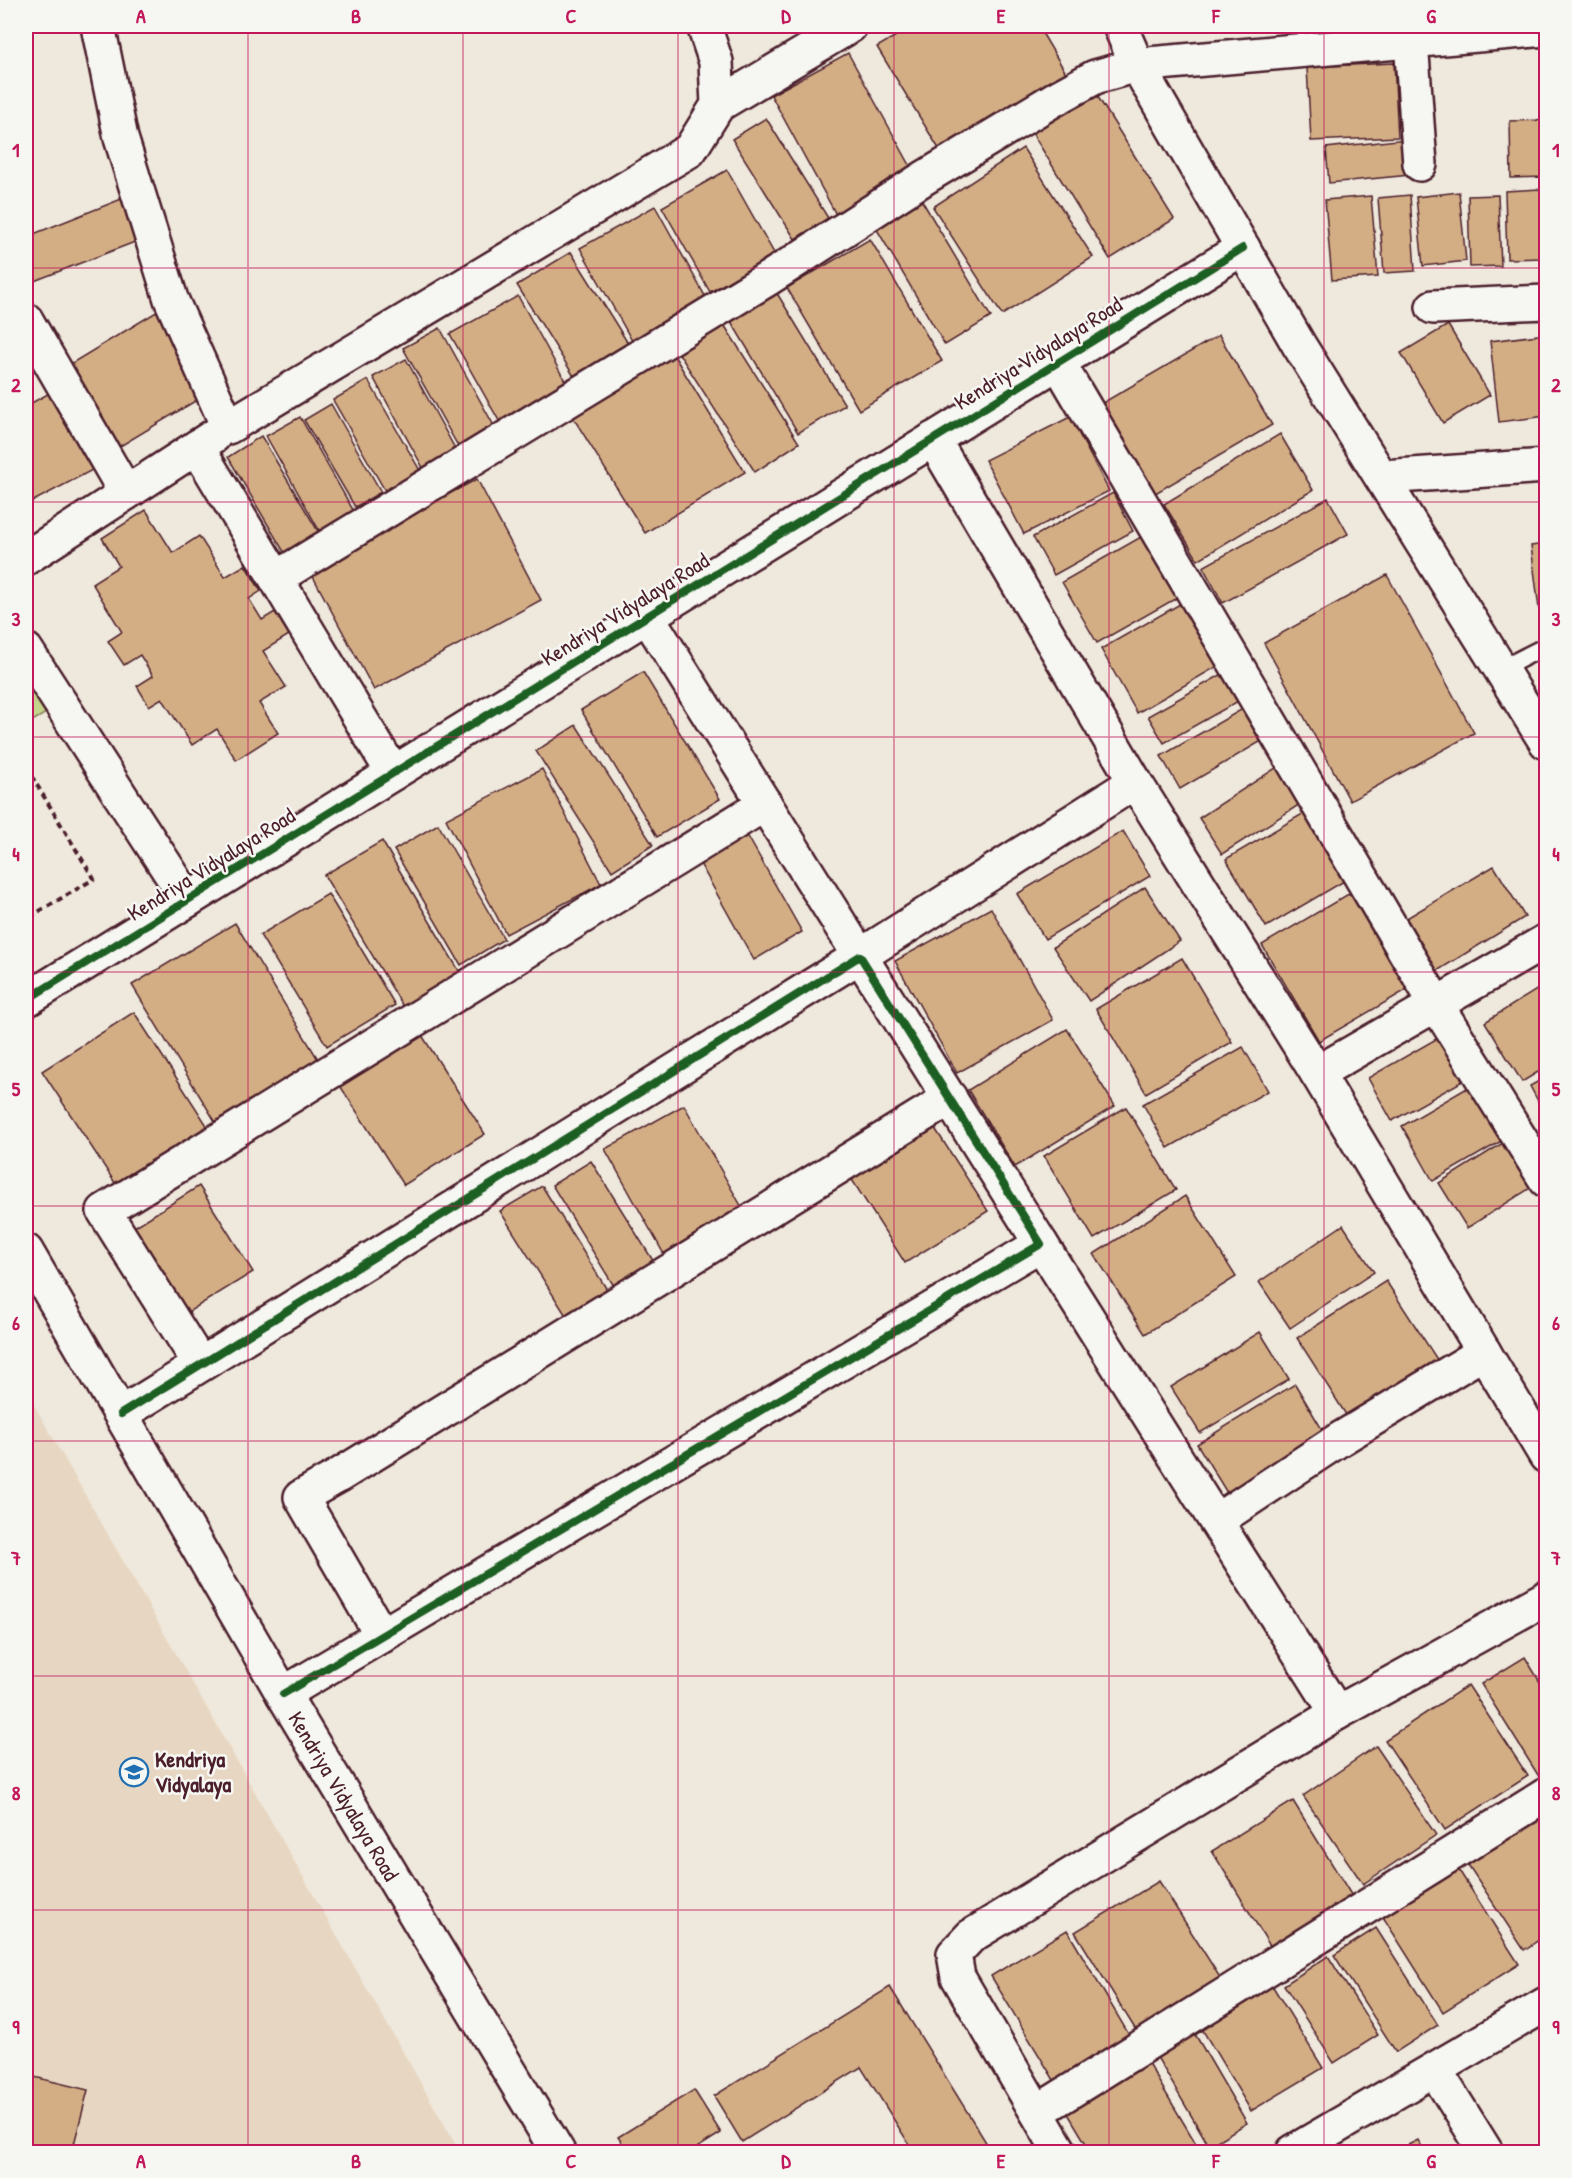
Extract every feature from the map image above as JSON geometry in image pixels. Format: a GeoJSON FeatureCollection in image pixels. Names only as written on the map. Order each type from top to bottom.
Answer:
{"type":"FeatureCollection","features":[{"type":"Feature","properties":{"kind":"street"},"geometry":{"type":"LineString","coordinates":[[98,26],[122,138],[171,299],[228,427]]}},
{"type":"Feature","properties":{"kind":"street"},"geometry":{"type":"LineString","coordinates":[[704,26],[716,62],[718,105]]}},
{"type":"Feature","properties":{"kind":"street"},"geometry":{"type":"LineString","coordinates":[[26,558],[228,427],[690,150],[718,105],[850,26]]}},
{"type":"Feature","properties":{"kind":"street"},"geometry":{"type":"LineString","coordinates":[[1120,26],[1137,65],[1299,345],[1546,741]]}},
{"type":"Feature","properties":{"kind":"street"},"geometry":{"type":"LineString","coordinates":[[276,578],[769,278],[924,178],[1095,77],[1137,65],[1546,29]]}},
{"type":"Feature","properties":{"kind":"street"},"geometry":{"type":"LineString","coordinates":[[1411,41],[1420,164]]}},
{"type":"Feature","properties":{"kind":"street","name":"Kendriya Vidyalaya Road"},"geometry":{"type":"LineString","coordinates":[[26,1000],[1243,248]]}},
{"type":"Feature","properties":{"kind":"street"},"geometry":{"type":"LineString","coordinates":[[1433,307],[1546,302]]}},
{"type":"Feature","properties":{"kind":"street"},"geometry":{"type":"LineString","coordinates":[[26,320],[126,493]]}},
{"type":"Feature","properties":{"kind":"street"},"geometry":{"type":"LineString","coordinates":[[1058,362],[1436,1004],[1546,1180]]}},
{"type":"Feature","properties":{"kind":"street"},"geometry":{"type":"LineString","coordinates":[[933,439],[1135,782],[1317,1072],[1546,1456]]}},
{"type":"Feature","properties":{"kind":"street"},"geometry":{"type":"LineString","coordinates":[[197,447],[393,773]]}},
{"type":"Feature","properties":{"kind":"street"},"geometry":{"type":"LineString","coordinates":[[1382,477],[1546,466]]}},
{"type":"Feature","properties":{"kind":"street"},"geometry":{"type":"LineString","coordinates":[[647,616],[1337,1713]]}},
{"type":"Feature","properties":{"kind":"street"},"geometry":{"type":"LineString","coordinates":[[26,650],[188,900]]}},
{"type":"Feature","properties":{"kind":"street"},"geometry":{"type":"LineString","coordinates":[[121,1414],[860,956],[1135,782]]}},
{"type":"Feature","properties":{"kind":"street"},"geometry":{"type":"LineString","coordinates":[[200,1364],[104,1211],[765,804]]}},
{"type":"Feature","properties":{"kind":"street"},"geometry":{"type":"LineString","coordinates":[[1317,1072],[1546,941]]}},
{"type":"Feature","properties":{"kind":"street"},"geometry":{"type":"LineString","coordinates":[[382,1636],[301,1497],[950,1098]]}},
{"type":"Feature","properties":{"kind":"street"},"geometry":{"type":"LineString","coordinates":[[283,1694],[1041,1244]]}},
{"type":"Feature","properties":{"kind":"street","name":"Kendriya Vidyalaya Road"},"geometry":{"type":"LineString","coordinates":[[26,1251],[283,1694],[558,2152]]}},
{"type":"Feature","properties":{"kind":"street"},"geometry":{"type":"LineString","coordinates":[[1216,1521],[1340,1440],[1484,1352]]}},
{"type":"Feature","properties":{"kind":"street"},"geometry":{"type":"LineString","coordinates":[[1060,2152],[958,1977],[954,1954],[971,1936],[1337,1713],[1546,1598]]}},
{"type":"Feature","properties":{"kind":"street"},"geometry":{"type":"LineString","coordinates":[[1037,2112],[1546,1795]]}},
{"type":"Feature","properties":{"kind":"street"},"geometry":{"type":"LineString","coordinates":[[1293,2152],[1546,2004]]}},
{"type":"Feature","properties":{"kind":"street"},"geometry":{"type":"LineString","coordinates":[[1435,2070],[1486,2152]]}},
{"type":"Feature","properties":{"kind":"lane"},"geometry":{"type":"LineString","coordinates":[[1501,669],[1546,646]]}},
{"type":"Feature","properties":{"kind":"path"},"geometry":{"type":"LineString","coordinates":[[26,767],[94,879],[26,920]]}},
{"type":"Feature","properties":{"kind":"shaded area","name":"Kendriya Vidyalaya"},"geometry":{"type":"Polygon","coordinates":[[[26,1391],[460,2152],[26,2152],[26,1391]]]}},
{"type":"Feature","properties":{"kind":"green space"},"geometry":{"type":"Polygon","coordinates":[[[26,683],[46,713],[26,725],[26,683]]]}},
{"type":"Feature","properties":{"kind":"building"},"geometry":{"type":"Polygon","coordinates":[[[913,26],[1038,26],[1066,73],[939,149],[877,47],[913,26]]]}},
{"type":"Feature","properties":{"kind":"building"},"geometry":{"type":"Polygon","coordinates":[[[848,53],[916,176],[838,218],[771,95],[848,53]]]}},
{"type":"Feature","properties":{"kind":"building"},"geometry":{"type":"Polygon","coordinates":[[[1394,63],[1398,137],[1311,141],[1307,67],[1394,63]]]}},
{"type":"Feature","properties":{"kind":"building"},"geometry":{"type":"Polygon","coordinates":[[[1093,89],[1174,219],[1110,259],[1029,128],[1093,89]]]}},
{"type":"Feature","properties":{"kind":"building"},"geometry":{"type":"Polygon","coordinates":[[[766,118],[828,218],[795,239],[732,139],[766,118]]]}},
{"type":"Feature","properties":{"kind":"building"},"geometry":{"type":"Polygon","coordinates":[[[1546,120],[1546,177],[1511,178],[1510,121],[1546,120]]]}},
{"type":"Feature","properties":{"kind":"building"},"geometry":{"type":"Polygon","coordinates":[[[1406,139],[1410,175],[1329,183],[1326,148],[1406,139]]]}},
{"type":"Feature","properties":{"kind":"building"},"geometry":{"type":"Polygon","coordinates":[[[1023,148],[1093,257],[1002,315],[933,207],[1023,148]]]}},
{"type":"Feature","properties":{"kind":"building"},"geometry":{"type":"Polygon","coordinates":[[[727,170],[775,255],[710,292],[662,207],[727,170]]]}},
{"type":"Feature","properties":{"kind":"building"},"geometry":{"type":"Polygon","coordinates":[[[1541,189],[1543,258],[1507,259],[1505,191],[1541,189]]]}},
{"type":"Feature","properties":{"kind":"building"},"geometry":{"type":"Polygon","coordinates":[[[1459,192],[1466,261],[1423,266],[1416,197],[1459,192]]]}},
{"type":"Feature","properties":{"kind":"building"},"geometry":{"type":"Polygon","coordinates":[[[918,194],[991,317],[945,345],[872,221],[918,194]]]}},
{"type":"Feature","properties":{"kind":"building"},"geometry":{"type":"Polygon","coordinates":[[[1410,195],[1415,271],[1384,273],[1378,198],[1410,195]]]}},
{"type":"Feature","properties":{"kind":"building"},"geometry":{"type":"Polygon","coordinates":[[[1498,195],[1501,266],[1470,267],[1468,196],[1498,195]]]}},
{"type":"Feature","properties":{"kind":"building"},"geometry":{"type":"Polygon","coordinates":[[[1371,196],[1378,277],[1332,280],[1325,200],[1371,196]]]}},
{"type":"Feature","properties":{"kind":"building"},"geometry":{"type":"Polygon","coordinates":[[[124,198],[140,240],[29,283],[26,275],[26,237],[124,198]]]}},
{"type":"Feature","properties":{"kind":"building"},"geometry":{"type":"Polygon","coordinates":[[[655,206],[710,305],[635,346],[580,248],[655,206]]]}},
{"type":"Feature","properties":{"kind":"building"},"geometry":{"type":"Polygon","coordinates":[[[870,239],[942,361],[859,410],[787,288],[870,239]]]}},
{"type":"Feature","properties":{"kind":"building"},"geometry":{"type":"Polygon","coordinates":[[[571,252],[629,345],[575,378],[517,285],[571,252]]]}},
{"type":"Feature","properties":{"kind":"building"},"geometry":{"type":"Polygon","coordinates":[[[775,290],[845,405],[798,433],[729,318],[775,290]]]}},
{"type":"Feature","properties":{"kind":"building"},"geometry":{"type":"Polygon","coordinates":[[[518,296],[569,388],[502,426],[450,334],[518,296]]]}},
{"type":"Feature","properties":{"kind":"building"},"geometry":{"type":"Polygon","coordinates":[[[158,311],[207,394],[117,448],[67,366],[158,311]]]}},
{"type":"Feature","properties":{"kind":"building"},"geometry":{"type":"Polygon","coordinates":[[[721,320],[799,443],[755,472],[676,349],[721,320]]]}},
{"type":"Feature","properties":{"kind":"building"},"geometry":{"type":"Polygon","coordinates":[[[1448,325],[1490,395],[1443,423],[1401,353],[1448,325]]]}},
{"type":"Feature","properties":{"kind":"building"},"geometry":{"type":"Polygon","coordinates":[[[440,328],[499,435],[463,455],[403,348],[440,328]]]}},
{"type":"Feature","properties":{"kind":"building"},"geometry":{"type":"Polygon","coordinates":[[[1546,334],[1546,416],[1499,422],[1490,341],[1546,334]]]}},
{"type":"Feature","properties":{"kind":"building"},"geometry":{"type":"Polygon","coordinates":[[[1219,335],[1272,425],[1152,495],[1099,405],[1219,335]]]}},
{"type":"Feature","properties":{"kind":"building"},"geometry":{"type":"Polygon","coordinates":[[[670,349],[745,472],[645,533],[569,411],[670,349]]]}},
{"type":"Feature","properties":{"kind":"building"},"geometry":{"type":"Polygon","coordinates":[[[406,359],[459,456],[426,473],[373,377],[406,359]]]}},
{"type":"Feature","properties":{"kind":"building"},"geometry":{"type":"Polygon","coordinates":[[[368,380],[422,474],[387,494],[333,400],[368,380]]]}},
{"type":"Feature","properties":{"kind":"building"},"geometry":{"type":"Polygon","coordinates":[[[55,390],[96,468],[26,505],[26,406],[55,390]]]}},
{"type":"Feature","properties":{"kind":"building"},"geometry":{"type":"Polygon","coordinates":[[[331,404],[381,492],[355,507],[304,420],[331,404]]]}},
{"type":"Feature","properties":{"kind":"building"},"geometry":{"type":"Polygon","coordinates":[[[300,417],[357,517],[323,537],[266,436],[300,417]]]}},
{"type":"Feature","properties":{"kind":"building"},"geometry":{"type":"Polygon","coordinates":[[[1070,417],[1109,491],[1024,534],[985,460],[1070,417]]]}},
{"type":"Feature","properties":{"kind":"building"},"geometry":{"type":"Polygon","coordinates":[[[1280,434],[1313,490],[1198,560],[1164,504],[1280,434]]]}},
{"type":"Feature","properties":{"kind":"building"},"geometry":{"type":"Polygon","coordinates":[[[261,436],[321,536],[287,557],[228,457],[261,436]]]}},
{"type":"Feature","properties":{"kind":"building"},"geometry":{"type":"Polygon","coordinates":[[[477,479],[541,600],[374,690],[309,569],[477,479]]]}},
{"type":"Feature","properties":{"kind":"building"},"geometry":{"type":"Polygon","coordinates":[[[1113,493],[1133,531],[1054,575],[1033,537],[1113,493]]]}},
{"type":"Feature","properties":{"kind":"building"},"geometry":{"type":"Polygon","coordinates":[[[1328,498],[1348,534],[1223,603],[1203,567],[1328,498]]]}},
{"type":"Feature","properties":{"kind":"building"},"geometry":{"type":"Polygon","coordinates":[[[146,510],[173,553],[199,536],[225,577],[245,565],[261,591],[249,599],[262,620],[275,612],[289,635],[263,651],[286,687],[259,703],[278,733],[236,760],[217,729],[192,745],[162,698],[149,706],[137,686],[153,676],[140,655],[124,665],[108,641],[122,632],[92,583],[119,566],[102,538],[146,510]]]}},
{"type":"Feature","properties":{"kind":"building"},"geometry":{"type":"Polygon","coordinates":[[[1148,533],[1182,595],[1097,643],[1062,582],[1148,533]]]}},
{"type":"Feature","properties":{"kind":"building"},"geometry":{"type":"Polygon","coordinates":[[[1546,544],[1546,608],[1539,609],[1531,546],[1546,544]]]}},
{"type":"Feature","properties":{"kind":"building"},"geometry":{"type":"Polygon","coordinates":[[[1387,575],[1474,733],[1350,801],[1264,643],[1387,575]]]}},
{"type":"Feature","properties":{"kind":"building"},"geometry":{"type":"Polygon","coordinates":[[[1187,600],[1223,663],[1137,713],[1101,649],[1187,600]]]}},
{"type":"Feature","properties":{"kind":"building"},"geometry":{"type":"Polygon","coordinates":[[[643,672],[720,799],[657,837],[581,710],[643,672]]]}},
{"type":"Feature","properties":{"kind":"building"},"geometry":{"type":"Polygon","coordinates":[[[1226,672],[1242,699],[1164,743],[1148,716],[1226,672]]]}},
{"type":"Feature","properties":{"kind":"building"},"geometry":{"type":"Polygon","coordinates":[[[1246,707],[1265,739],[1180,789],[1161,756],[1246,707]]]}},
{"type":"Feature","properties":{"kind":"building"},"geometry":{"type":"Polygon","coordinates":[[[576,725],[653,845],[612,871],[536,751],[576,725]]]}},
{"type":"Feature","properties":{"kind":"building"},"geometry":{"type":"Polygon","coordinates":[[[1285,762],[1308,799],[1222,854],[1199,818],[1285,762]]]}},
{"type":"Feature","properties":{"kind":"building"},"geometry":{"type":"Polygon","coordinates":[[[542,769],[601,884],[506,934],[446,819],[542,769]]]}},
{"type":"Feature","properties":{"kind":"building"},"geometry":{"type":"Polygon","coordinates":[[[1311,809],[1351,877],[1266,927],[1226,859],[1311,809]]]}},
{"type":"Feature","properties":{"kind":"building"},"geometry":{"type":"Polygon","coordinates":[[[438,824],[504,939],[461,965],[394,850],[438,824]]]}},
{"type":"Feature","properties":{"kind":"building"},"geometry":{"type":"Polygon","coordinates":[[[1123,831],[1150,876],[1045,939],[1017,894],[1123,831]]]}},
{"type":"Feature","properties":{"kind":"building"},"geometry":{"type":"Polygon","coordinates":[[[746,833],[802,932],[754,960],[698,860],[746,833]]]}},
{"type":"Feature","properties":{"kind":"building"},"geometry":{"type":"Polygon","coordinates":[[[382,841],[464,979],[407,1013],[324,875],[382,841]]]}},
{"type":"Feature","properties":{"kind":"building"},"geometry":{"type":"Polygon","coordinates":[[[1494,866],[1525,917],[1437,971],[1405,919],[1494,866]]]}},
{"type":"Feature","properties":{"kind":"building"},"geometry":{"type":"Polygon","coordinates":[[[1145,887],[1180,941],[1089,1001],[1053,947],[1145,887]]]}},
{"type":"Feature","properties":{"kind":"building"},"geometry":{"type":"Polygon","coordinates":[[[1357,889],[1415,985],[1319,1041],[1262,945],[1357,889]]]}},
{"type":"Feature","properties":{"kind":"building"},"geometry":{"type":"Polygon","coordinates":[[[328,894],[395,1005],[327,1046],[260,935],[328,894]]]}},
{"type":"Feature","properties":{"kind":"building"},"geometry":{"type":"Polygon","coordinates":[[[991,908],[1053,1020],[957,1073],[895,961],[991,908]]]}},
{"type":"Feature","properties":{"kind":"building"},"geometry":{"type":"Polygon","coordinates":[[[235,923],[321,1064],[218,1126],[132,985],[235,923]]]}},
{"type":"Feature","properties":{"kind":"building"},"geometry":{"type":"Polygon","coordinates":[[[1182,958],[1232,1042],[1146,1093],[1096,1009],[1182,958]]]}},
{"type":"Feature","properties":{"kind":"building"},"geometry":{"type":"Polygon","coordinates":[[[1546,984],[1546,1067],[1522,1082],[1485,1022],[1546,984]]]}},
{"type":"Feature","properties":{"kind":"building"},"geometry":{"type":"Polygon","coordinates":[[[134,1012],[208,1127],[117,1186],[42,1071],[134,1012]]]}},
{"type":"Feature","properties":{"kind":"building"},"geometry":{"type":"Polygon","coordinates":[[[418,1029],[485,1134],[404,1185],[337,1081],[418,1029]]]}},
{"type":"Feature","properties":{"kind":"building"},"geometry":{"type":"Polygon","coordinates":[[[1067,1029],[1115,1106],[1015,1167],[968,1090],[1067,1029]]]}},
{"type":"Feature","properties":{"kind":"building"},"geometry":{"type":"Polygon","coordinates":[[[1443,1035],[1468,1078],[1392,1121],[1368,1078],[1443,1035]]]}},
{"type":"Feature","properties":{"kind":"building"},"geometry":{"type":"Polygon","coordinates":[[[1243,1047],[1268,1091],[1168,1148],[1143,1104],[1243,1047]]]}},
{"type":"Feature","properties":{"kind":"building"},"geometry":{"type":"Polygon","coordinates":[[[1546,1077],[1546,1116],[1530,1086],[1546,1077]]]}},
{"type":"Feature","properties":{"kind":"building"},"geometry":{"type":"Polygon","coordinates":[[[1479,1081],[1510,1136],[1433,1181],[1402,1126],[1479,1081]]]}},
{"type":"Feature","properties":{"kind":"building"},"geometry":{"type":"Polygon","coordinates":[[[684,1105],[744,1211],[665,1256],[605,1149],[684,1105]]]}},
{"type":"Feature","properties":{"kind":"building"},"geometry":{"type":"Polygon","coordinates":[[[1126,1107],[1176,1190],[1094,1239],[1044,1156],[1126,1107]]]}},
{"type":"Feature","properties":{"kind":"building"},"geometry":{"type":"Polygon","coordinates":[[[929,1119],[988,1211],[905,1263],[847,1172],[929,1119]]]}},
{"type":"Feature","properties":{"kind":"building"},"geometry":{"type":"Polygon","coordinates":[[[1514,1136],[1543,1180],[1467,1228],[1439,1183],[1514,1136]]]}},
{"type":"Feature","properties":{"kind":"building"},"geometry":{"type":"Polygon","coordinates":[[[591,1161],[657,1267],[617,1291],[552,1185],[591,1161]]]}},
{"type":"Feature","properties":{"kind":"building"},"geometry":{"type":"Polygon","coordinates":[[[199,1186],[253,1272],[185,1314],[131,1229],[199,1186]]]}},
{"type":"Feature","properties":{"kind":"building"},"geometry":{"type":"Polygon","coordinates":[[[542,1186],[611,1296],[570,1322],[500,1211],[542,1186]]]}},
{"type":"Feature","properties":{"kind":"building"},"geometry":{"type":"Polygon","coordinates":[[[1185,1196],[1236,1277],[1145,1334],[1094,1254],[1185,1196]]]}},
{"type":"Feature","properties":{"kind":"building"},"geometry":{"type":"Polygon","coordinates":[[[1343,1225],[1374,1272],[1290,1328],[1259,1282],[1343,1225]]]}},
{"type":"Feature","properties":{"kind":"building"},"geometry":{"type":"Polygon","coordinates":[[[1386,1281],[1440,1364],[1350,1421],[1297,1338],[1386,1281]]]}},
{"type":"Feature","properties":{"kind":"building"},"geometry":{"type":"Polygon","coordinates":[[[1260,1332],[1289,1379],[1200,1433],[1171,1387],[1260,1332]]]}},
{"type":"Feature","properties":{"kind":"building"},"geometry":{"type":"Polygon","coordinates":[[[1295,1384],[1329,1441],[1232,1501],[1197,1444],[1295,1384]]]}},
{"type":"Feature","properties":{"kind":"building"},"geometry":{"type":"Polygon","coordinates":[[[1525,1657],[1546,1692],[1546,1781],[1543,1783],[1481,1684],[1525,1657]]]}},
{"type":"Feature","properties":{"kind":"building"},"geometry":{"type":"Polygon","coordinates":[[[1468,1685],[1528,1776],[1445,1830],[1385,1740],[1468,1685]]]}},
{"type":"Feature","properties":{"kind":"building"},"geometry":{"type":"Polygon","coordinates":[[[1376,1746],[1436,1835],[1363,1884],[1303,1796],[1376,1746]]]}},
{"type":"Feature","properties":{"kind":"building"},"geometry":{"type":"Polygon","coordinates":[[[1293,1801],[1355,1901],[1273,1951],[1212,1851],[1293,1801]]]}},
{"type":"Feature","properties":{"kind":"building"},"geometry":{"type":"Polygon","coordinates":[[[1546,1810],[1546,1935],[1524,1950],[1463,1857],[1546,1810]]]}},
{"type":"Feature","properties":{"kind":"building"},"geometry":{"type":"Polygon","coordinates":[[[1453,1861],[1519,1964],[1443,2012],[1378,1909],[1453,1861]]]}},
{"type":"Feature","properties":{"kind":"building"},"geometry":{"type":"Polygon","coordinates":[[[1159,1881],[1226,1987],[1142,2040],[1075,1932],[1159,1881]]]}},
{"type":"Feature","properties":{"kind":"building"},"geometry":{"type":"Polygon","coordinates":[[[1376,1928],[1438,2025],[1396,2052],[1334,1955],[1376,1928]]]}},
{"type":"Feature","properties":{"kind":"building"},"geometry":{"type":"Polygon","coordinates":[[[1067,1930],[1135,2045],[1060,2090],[991,1976],[1067,1930]]]}},
{"type":"Feature","properties":{"kind":"building"},"geometry":{"type":"Polygon","coordinates":[[[1328,1956],[1378,2035],[1334,2063],[1284,1985],[1328,1956]]]}},
{"type":"Feature","properties":{"kind":"building"},"geometry":{"type":"Polygon","coordinates":[[[1267,1977],[1323,2068],[1251,2111],[1196,2019],[1267,1977]]]}},
{"type":"Feature","properties":{"kind":"building"},"geometry":{"type":"Polygon","coordinates":[[[890,1987],[992,2152],[914,2152],[861,2067],[742,2142],[714,2096],[890,1987]]]}},
{"type":"Feature","properties":{"kind":"building"},"geometry":{"type":"Polygon","coordinates":[[[1192,2029],[1247,2123],[1209,2146],[1154,2052],[1192,2029]]]}},
{"type":"Feature","properties":{"kind":"building"},"geometry":{"type":"Polygon","coordinates":[[[1145,2058],[1201,2152],[1091,2152],[1064,2107],[1145,2058]]]}},
{"type":"Feature","properties":{"kind":"building"},"geometry":{"type":"Polygon","coordinates":[[[26,2075],[88,2090],[72,2152],[26,2152],[26,2075]]]}},
{"type":"Feature","properties":{"kind":"building"},"geometry":{"type":"Polygon","coordinates":[[[694,2090],[721,2133],[697,2148],[701,2152],[628,2152],[618,2137],[694,2090]]]}},
{"type":"Feature","properties":{"kind":"building"},"geometry":{"type":"Polygon","coordinates":[[[1418,2140],[1424,2152],[1394,2152],[1418,2140]]]}},
{"type":"Feature","properties":{"kind":"cycle path"},"geometry":{"type":"LineString","coordinates":[[26,1000],[1243,248]]}},
{"type":"Feature","properties":{"kind":"cycle path"},"geometry":{"type":"LineString","coordinates":[[121,1414],[860,956],[1041,1244],[283,1694]]}},
{"type":"Feature","properties":{"kind":"place","name":"Kendriya Vidyalaya"},"geometry":{"type":"Point","coordinates":[134,1772]}}]}
